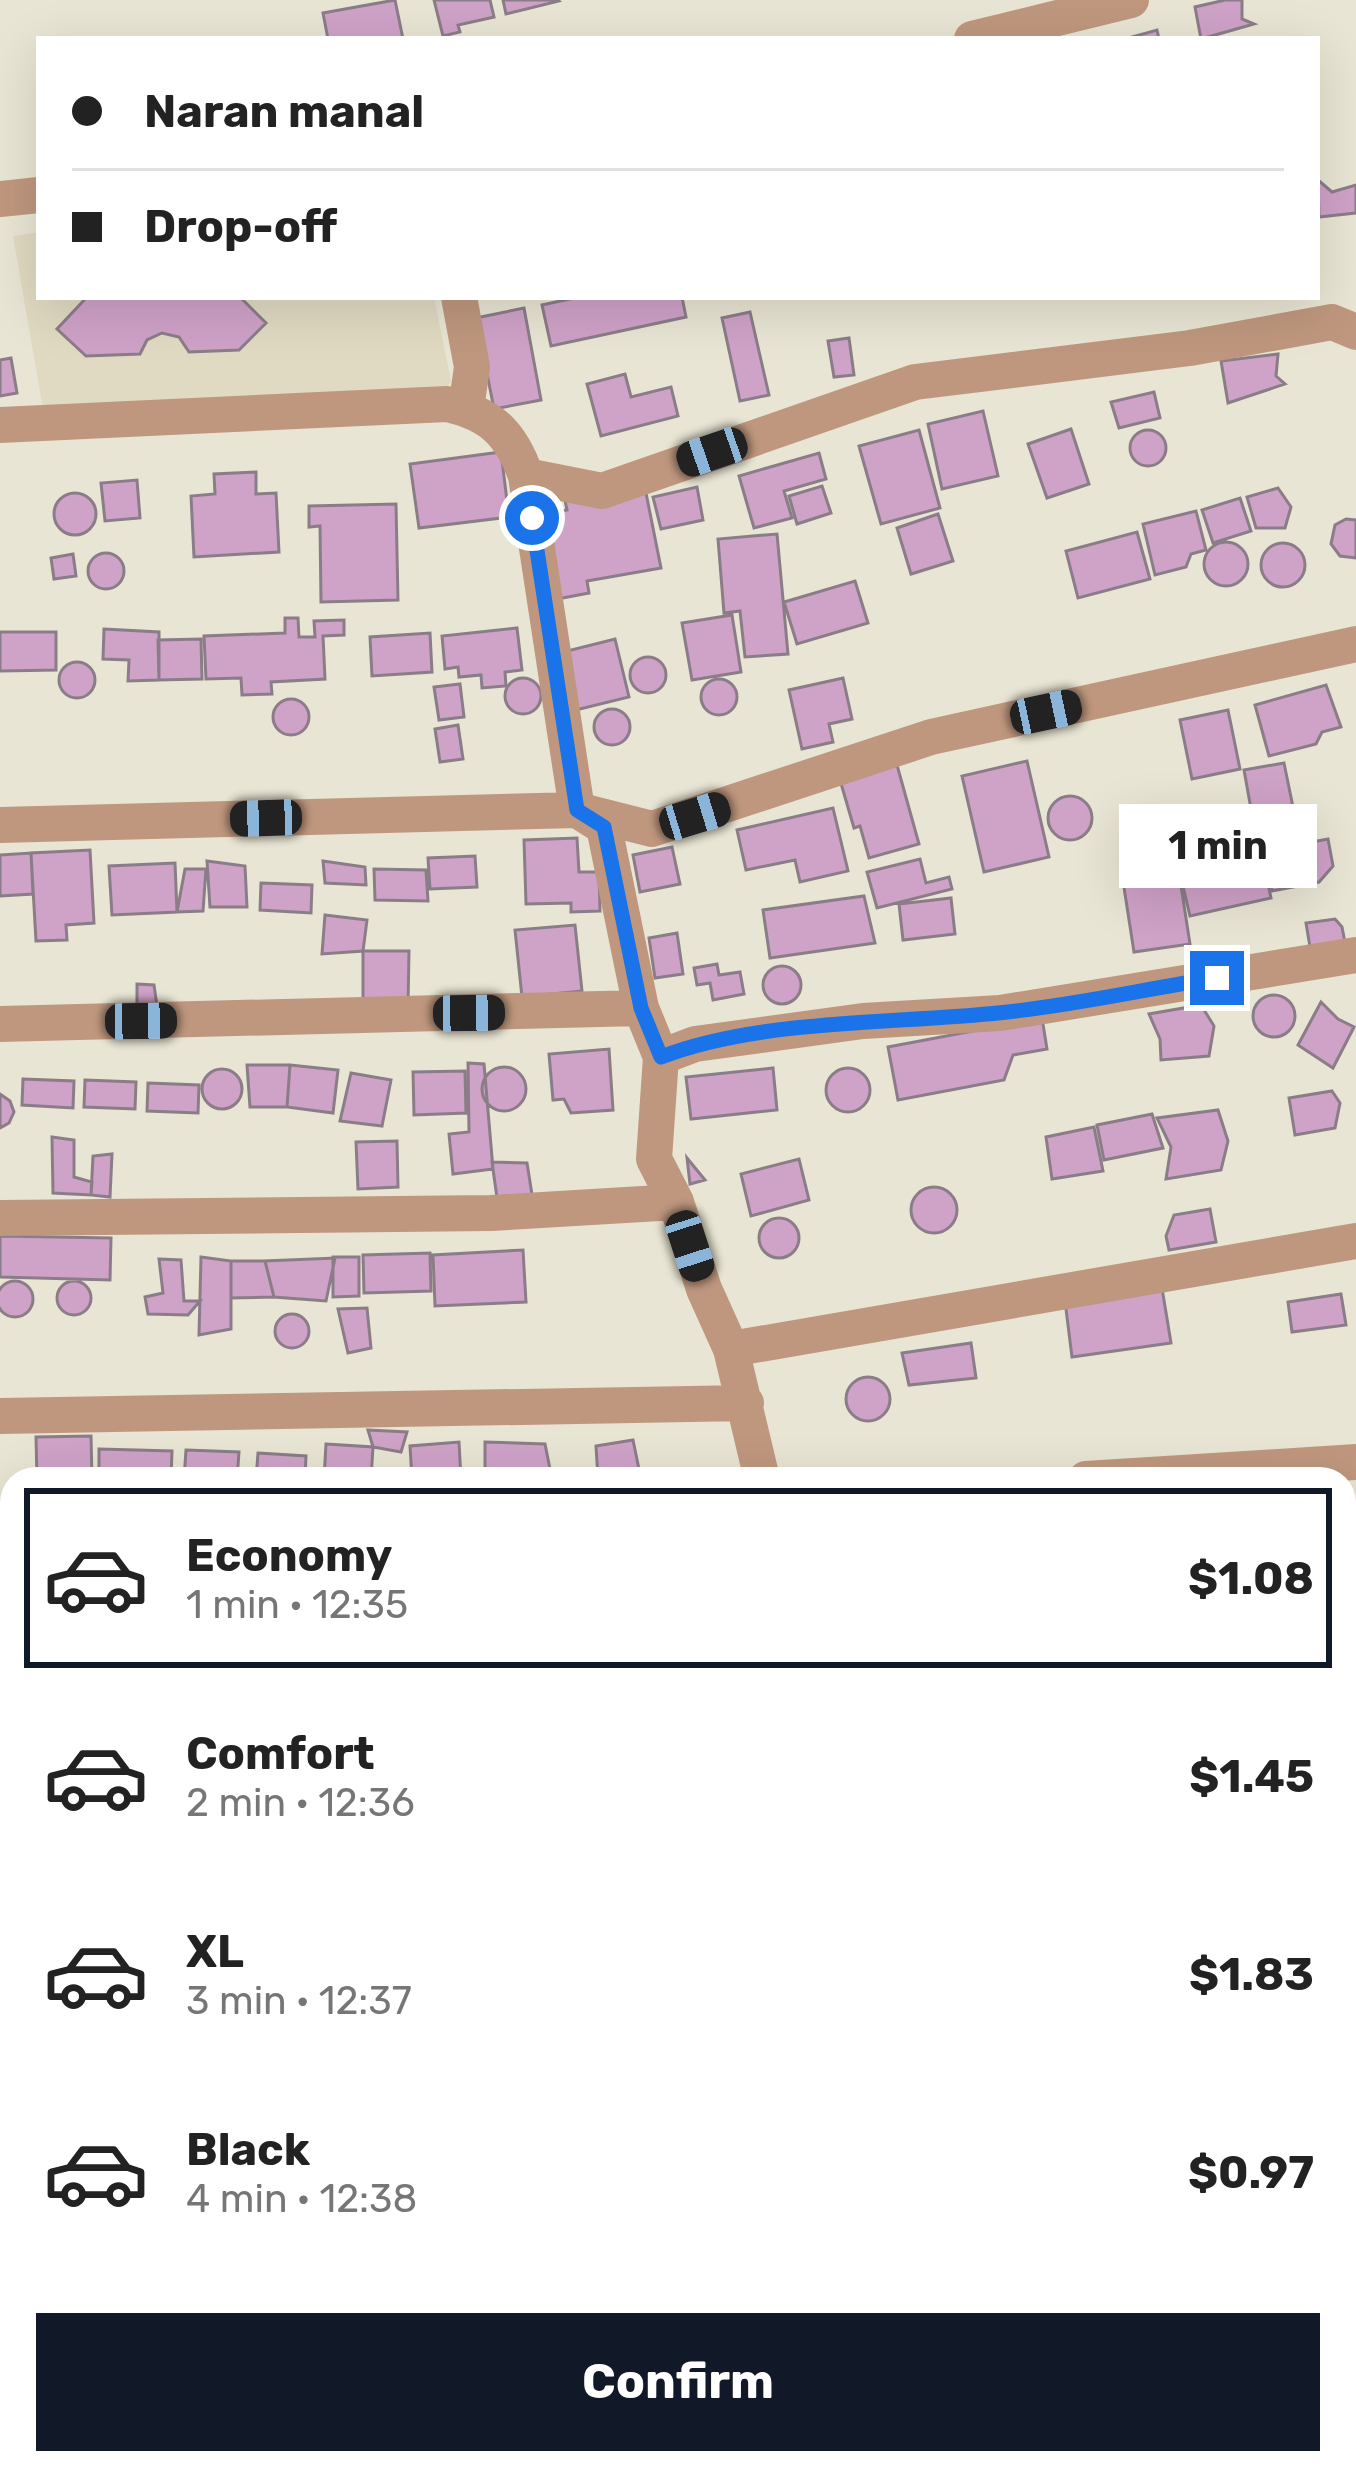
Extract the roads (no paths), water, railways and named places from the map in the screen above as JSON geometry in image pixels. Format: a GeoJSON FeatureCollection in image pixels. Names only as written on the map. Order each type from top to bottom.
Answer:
{"type":"FeatureCollection","features":[{"type":"Feature","properties":{"kind":"street"},"geometry":{"type":"LineString","coordinates":[[984,36],[1131,0]]}},
{"type":"Feature","properties":{"kind":"street"},"geometry":{"type":"LineString","coordinates":[[0,200],[36,195]]}},
{"type":"Feature","properties":{"kind":"street"},"geometry":{"type":"LineString","coordinates":[[460,300],[472,367],[466,409]]}},
{"type":"Feature","properties":{"kind":"street"},"geometry":{"type":"LineString","coordinates":[[526,476],[602,491],[915,382],[1190,348],[1332,322],[1356,332]]}},
{"type":"Feature","properties":{"kind":"street"},"geometry":{"type":"LineString","coordinates":[[0,425],[447,404],[485,416],[516,447],[526,476],[577,810],[604,827],[641,1008],[661,1057],[654,1159],[676,1202],[704,1289],[731,1349],[760,1467]]}},
{"type":"Feature","properties":{"kind":"street"},"geometry":{"type":"LineString","coordinates":[[0,825],[577,810],[652,829],[931,737],[1356,644]]}},
{"type":"Feature","properties":{"kind":"street"},"geometry":{"type":"LineString","coordinates":[[661,1057],[695,1044],[863,1022],[1000,1013],[1356,956]]}},
{"type":"Feature","properties":{"kind":"street"},"geometry":{"type":"LineString","coordinates":[[0,1024],[641,1008]]}},
{"type":"Feature","properties":{"kind":"street"},"geometry":{"type":"LineString","coordinates":[[0,1218],[491,1213],[676,1202]]}},
{"type":"Feature","properties":{"kind":"street"},"geometry":{"type":"LineString","coordinates":[[731,1349],[1356,1241]]}},
{"type":"Feature","properties":{"kind":"street"},"geometry":{"type":"LineString","coordinates":[[0,1416],[746,1403]]}},
{"type":"Feature","properties":{"kind":"street"},"geometry":{"type":"LineString","coordinates":[[1277,1467],[1356,1462]]}}]}
